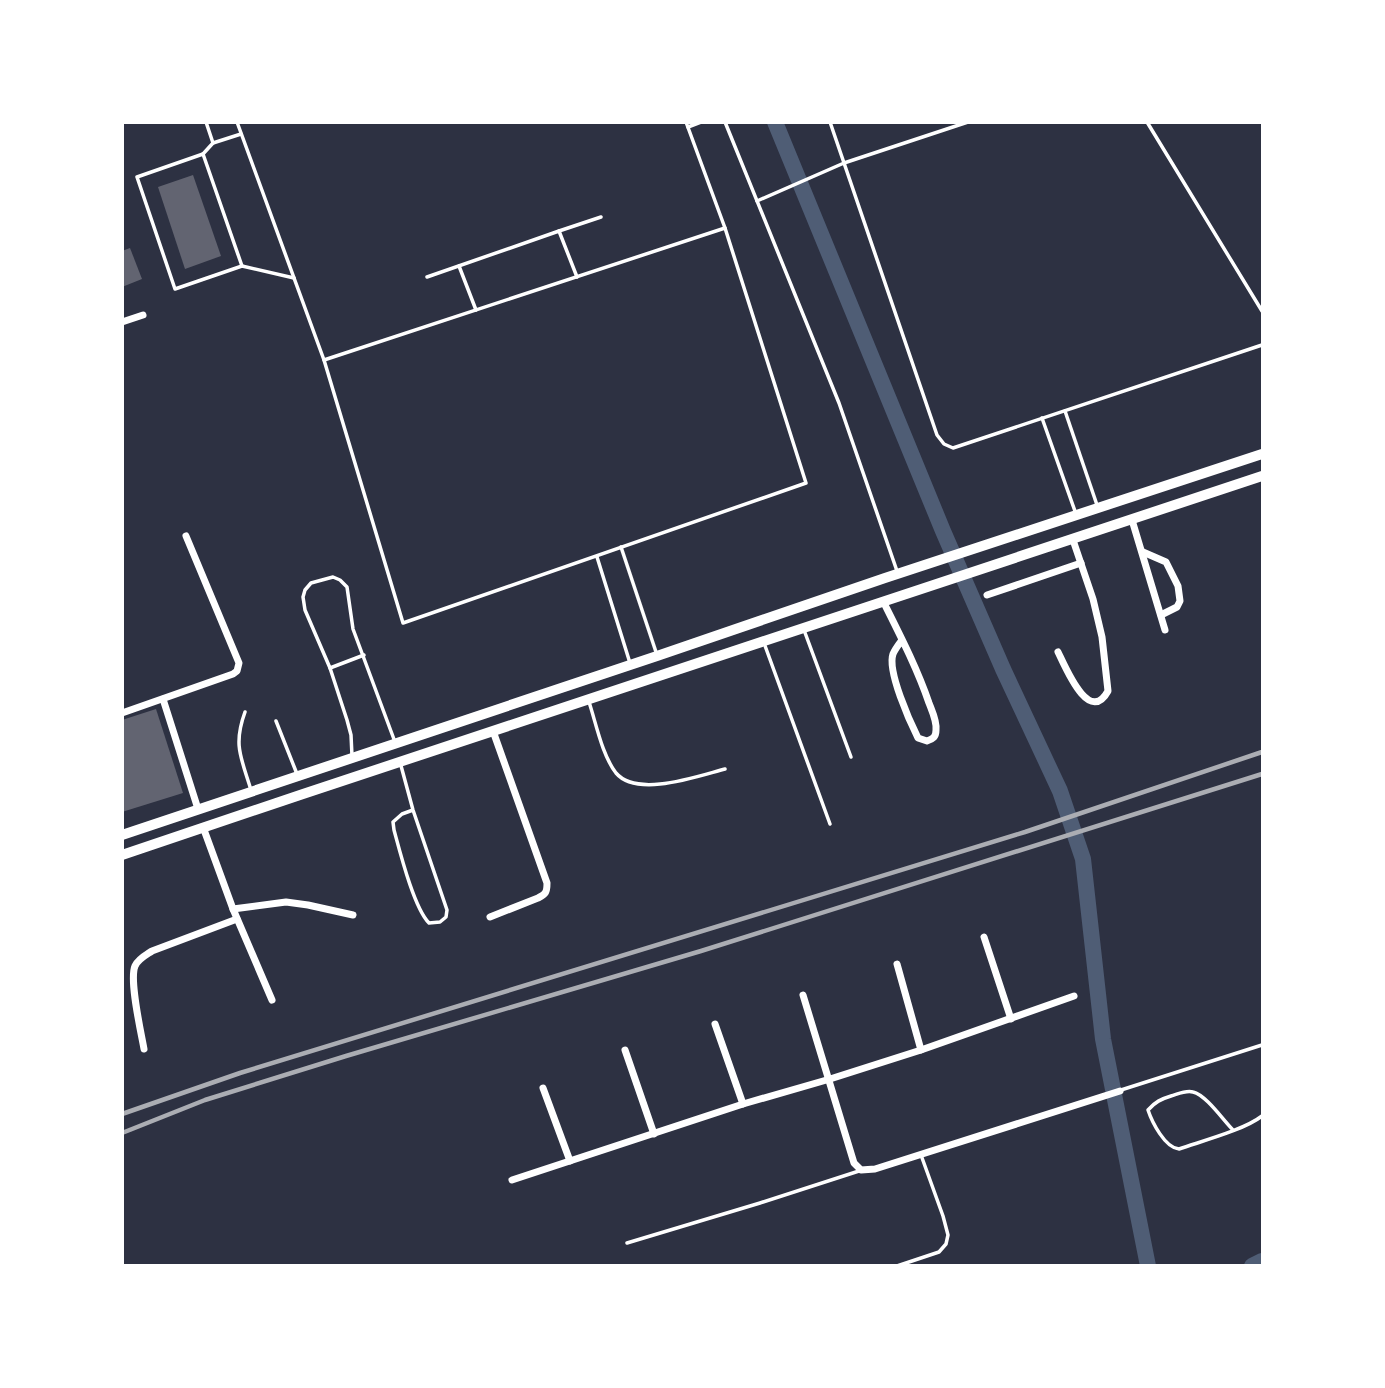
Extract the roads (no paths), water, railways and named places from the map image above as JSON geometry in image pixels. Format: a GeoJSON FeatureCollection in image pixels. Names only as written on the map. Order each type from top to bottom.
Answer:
{"type":"FeatureCollection","features":[{"type":"Feature","properties":{"kind":"main road"},"geometry":{"type":"LineString","coordinates":[[122,835],[932,562],[1262,454]]}},
{"type":"Feature","properties":{"kind":"main road"},"geometry":{"type":"LineString","coordinates":[[122,855],[1262,476]]}},
{"type":"Feature","properties":{"kind":"main road"},"geometry":{"type":"LineString","coordinates":[[1099,509],[1106,528]]}},
{"type":"Feature","properties":{"kind":"main road"},"geometry":{"type":"LineString","coordinates":[[1077,516],[1078,538]]}},
{"type":"Feature","properties":{"kind":"main road"},"geometry":{"type":"LineString","coordinates":[[395,744],[400,762]]}},
{"type":"Feature","properties":{"kind":"street"},"geometry":{"type":"LineString","coordinates":[[122,322],[143,315]]}},
{"type":"Feature","properties":{"kind":"street"},"geometry":{"type":"LineString","coordinates":[[1132,520],[1165,630]]}},
{"type":"Feature","properties":{"kind":"street"},"geometry":{"type":"LineString","coordinates":[[122,713],[233,674],[239,667],[186,536]]}},
{"type":"Feature","properties":{"kind":"street"},"geometry":{"type":"LineString","coordinates":[[1058,652],[1081,694],[1088,700],[1098,701],[1105,697],[1108,691],[1102,637],[1081,563],[1078,538]]}},
{"type":"Feature","properties":{"kind":"street"},"geometry":{"type":"LineString","coordinates":[[1143,552],[1166,562],[1178,586],[1180,601],[1177,607],[1161,615]]}},
{"type":"Feature","properties":{"kind":"street"},"geometry":{"type":"LineString","coordinates":[[987,595],[1081,563]]}},
{"type":"Feature","properties":{"kind":"street"},"geometry":{"type":"LineString","coordinates":[[883,601],[902,640],[921,679],[936,723],[936,733],[927,741],[918,738],[894,679],[891,663],[893,653],[902,640]]}},
{"type":"Feature","properties":{"kind":"street"},"geometry":{"type":"LineString","coordinates":[[163,699],[198,809]]}},
{"type":"Feature","properties":{"kind":"street"},"geometry":{"type":"LineString","coordinates":[[490,917],[538,898],[547,890],[547,883],[493,731]]}},
{"type":"Feature","properties":{"kind":"street"},"geometry":{"type":"LineString","coordinates":[[203,827],[237,919],[272,1000]]}},
{"type":"Feature","properties":{"kind":"street"},"geometry":{"type":"LineString","coordinates":[[233,908],[286,902],[353,915]]}},
{"type":"Feature","properties":{"kind":"street"},"geometry":{"type":"LineString","coordinates":[[144,1049],[133,979],[135,965],[152,951],[237,919]]}},
{"type":"Feature","properties":{"kind":"street"},"geometry":{"type":"LineString","coordinates":[[984,937],[1011,1019]]}},
{"type":"Feature","properties":{"kind":"street"},"geometry":{"type":"LineString","coordinates":[[897,964],[921,1049]]}},
{"type":"Feature","properties":{"kind":"street"},"geometry":{"type":"LineString","coordinates":[[803,995],[854,1163],[861,1170],[875,1169],[1120,1091]]}},
{"type":"Feature","properties":{"kind":"street"},"geometry":{"type":"LineString","coordinates":[[512,1180],[743,1104],[830,1079],[1074,996]]}},
{"type":"Feature","properties":{"kind":"street"},"geometry":{"type":"LineString","coordinates":[[715,1024],[743,1104]]}},
{"type":"Feature","properties":{"kind":"street"},"geometry":{"type":"LineString","coordinates":[[625,1050],[654,1134]]}},
{"type":"Feature","properties":{"kind":"street"},"geometry":{"type":"LineString","coordinates":[[543,1088],[570,1161]]}},
{"type":"Feature","properties":{"kind":"lane"},"geometry":{"type":"LineString","coordinates":[[206,122],[213,143]]}},
{"type":"Feature","properties":{"kind":"lane"},"geometry":{"type":"LineString","coordinates":[[237,122],[324,360],[403,623],[806,483],[725,228],[687,125],[701,122]]}},
{"type":"Feature","properties":{"kind":"lane"},"geometry":{"type":"LineString","coordinates":[[725,122],[839,403],[898,574]]}},
{"type":"Feature","properties":{"kind":"lane"},"geometry":{"type":"LineString","coordinates":[[830,122],[937,435],[944,444],[953,448],[1262,345]]}},
{"type":"Feature","properties":{"kind":"lane"},"geometry":{"type":"LineString","coordinates":[[757,201],[844,163],[968,122]]}},
{"type":"Feature","properties":{"kind":"lane"},"geometry":{"type":"LineString","coordinates":[[1147,122],[1262,311]]}},
{"type":"Feature","properties":{"kind":"lane"},"geometry":{"type":"LineString","coordinates":[[241,134],[213,143],[204,154],[137,177],[175,289],[242,267],[294,278]]}},
{"type":"Feature","properties":{"kind":"lane"},"geometry":{"type":"LineString","coordinates":[[204,154],[242,267]]}},
{"type":"Feature","properties":{"kind":"lane"},"geometry":{"type":"LineString","coordinates":[[426,277],[601,217]]}},
{"type":"Feature","properties":{"kind":"lane"},"geometry":{"type":"LineString","coordinates":[[324,360],[725,228]]}},
{"type":"Feature","properties":{"kind":"lane"},"geometry":{"type":"LineString","coordinates":[[559,232],[577,277]]}},
{"type":"Feature","properties":{"kind":"lane"},"geometry":{"type":"LineString","coordinates":[[459,266],[476,310]]}},
{"type":"Feature","properties":{"kind":"lane"},"geometry":{"type":"LineString","coordinates":[[1065,411],[1099,509]]}},
{"type":"Feature","properties":{"kind":"lane"},"geometry":{"type":"LineString","coordinates":[[1042,418],[1077,516]]}},
{"type":"Feature","properties":{"kind":"lane"},"geometry":{"type":"LineString","coordinates":[[621,547],[657,656]]}},
{"type":"Feature","properties":{"kind":"lane"},"geometry":{"type":"LineString","coordinates":[[597,556],[631,665]]}},
{"type":"Feature","properties":{"kind":"lane"},"geometry":{"type":"LineString","coordinates":[[352,759],[347,720],[330,667],[305,610],[303,597],[311,583],[333,577],[347,587],[354,629],[395,744]]}},
{"type":"Feature","properties":{"kind":"lane"},"geometry":{"type":"LineString","coordinates":[[803,628],[851,757]]}},
{"type":"Feature","properties":{"kind":"lane"},"geometry":{"type":"LineString","coordinates":[[764,641],[830,824]]}},
{"type":"Feature","properties":{"kind":"lane"},"geometry":{"type":"LineString","coordinates":[[330,667],[364,655]]}},
{"type":"Feature","properties":{"kind":"lane"},"geometry":{"type":"LineString","coordinates":[[588,699],[606,756],[624,780],[640,784],[666,783],[725,769]]}},
{"type":"Feature","properties":{"kind":"lane"},"geometry":{"type":"LineString","coordinates":[[245,712],[238,730],[238,745],[251,792]]}},
{"type":"Feature","properties":{"kind":"lane"},"geometry":{"type":"LineString","coordinates":[[276,721],[298,776]]}},
{"type":"Feature","properties":{"kind":"lane"},"geometry":{"type":"LineString","coordinates":[[400,762],[413,810],[447,910],[446,917],[440,922],[429,923],[424,917],[394,830],[393,822],[413,810]]}},
{"type":"Feature","properties":{"kind":"lane"},"geometry":{"type":"LineString","coordinates":[[1120,1091],[1262,1045]]}},
{"type":"Feature","properties":{"kind":"lane"},"geometry":{"type":"LineString","coordinates":[[1233,1130],[1204,1098],[1195,1092],[1188,1091],[1160,1099],[1148,1110],[1167,1145],[1174,1149],[1178,1149],[1233,1130],[1250,1124],[1262,1116]]}},
{"type":"Feature","properties":{"kind":"lane"},"geometry":{"type":"LineString","coordinates":[[897,1265],[939,1252],[946,1244],[948,1235],[920,1153]]}},
{"type":"Feature","properties":{"kind":"lane"},"geometry":{"type":"LineString","coordinates":[[627,1243],[861,1170]]}},
{"type":"Feature","properties":{"kind":"waterway"},"geometry":{"type":"LineString","coordinates":[[775,122],[943,531],[1060,791],[1083,859],[1103,1039],[1148,1266]]}},
{"type":"Feature","properties":{"kind":"waterway"},"geometry":{"type":"LineString","coordinates":[[1252,1266],[1262,1261]]}},
{"type":"Feature","properties":{"kind":"railway"},"geometry":{"type":"LineString","coordinates":[[122,1114],[240,1073],[1025,832],[1262,752]]}},
{"type":"Feature","properties":{"kind":"railway"},"geometry":{"type":"LineString","coordinates":[[122,1133],[205,1100],[701,951],[1262,774]]}}]}
